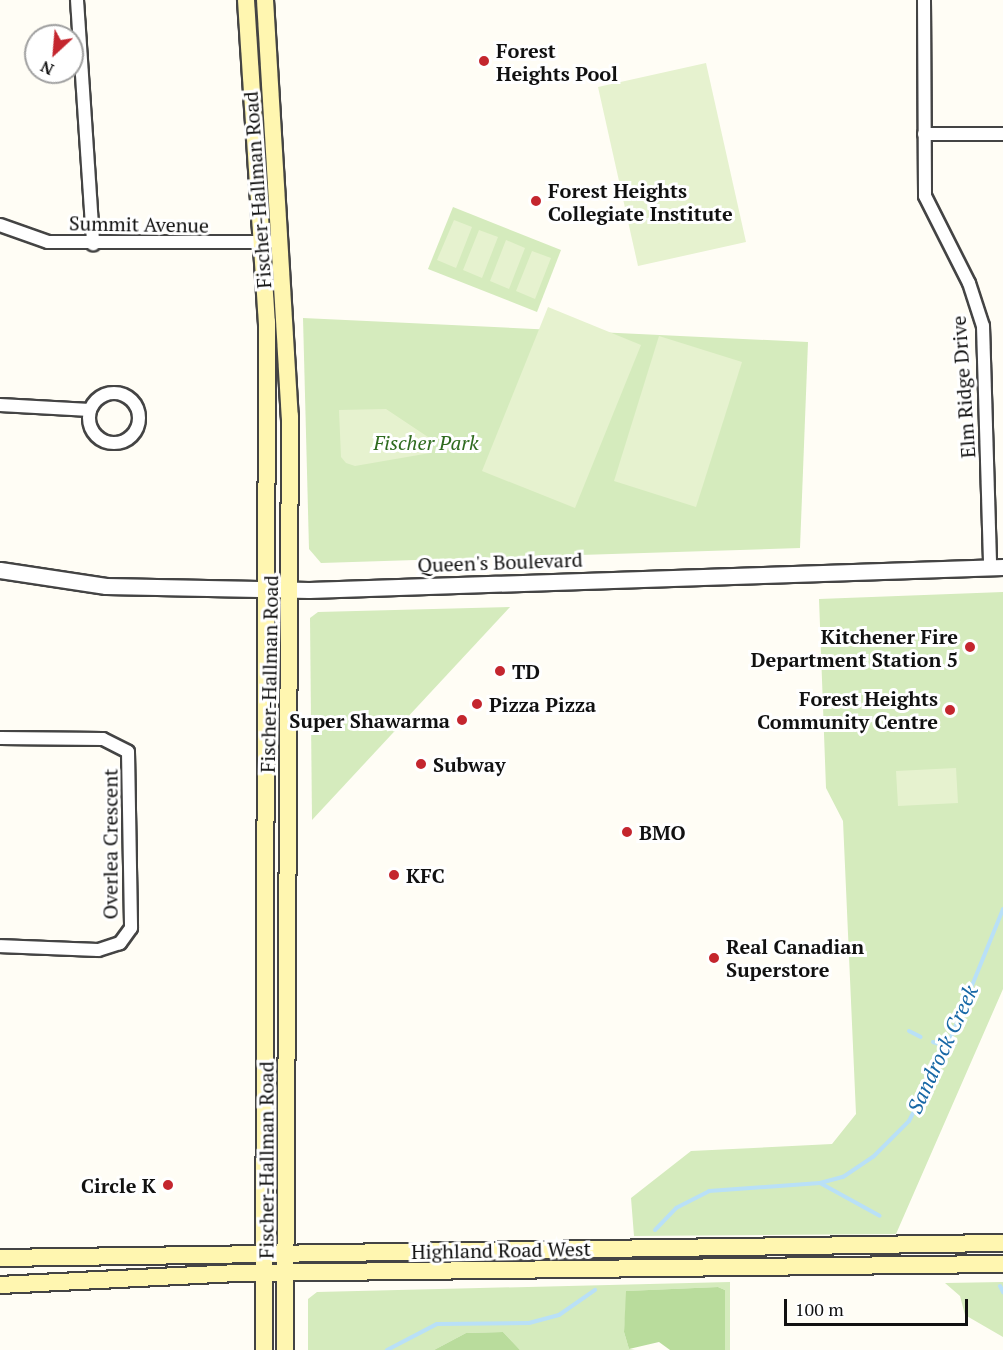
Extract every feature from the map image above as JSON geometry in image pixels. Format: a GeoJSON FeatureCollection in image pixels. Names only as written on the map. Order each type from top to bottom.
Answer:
{"type":"FeatureCollection","features":[{"type":"Feature","properties":{"kind":"main road","name":"Fischer-Hallman Road"},"geometry":{"type":"LineString","coordinates":[[246,0],[263,243],[268,590],[264,1350]]}},
{"type":"Feature","properties":{"kind":"main road","name":"Fischer-Hallman Road"},"geometry":{"type":"LineString","coordinates":[[265,0],[281,240],[291,590],[285,1350]]}},
{"type":"Feature","properties":{"kind":"main road","name":"Highland Road West"},"geometry":{"type":"LineString","coordinates":[[0,1258],[264,1250],[1003,1243]]}},
{"type":"Feature","properties":{"kind":"main road","name":"Highland Road West"},"geometry":{"type":"LineString","coordinates":[[0,1285],[264,1273],[1003,1264]]}},
{"type":"Feature","properties":{"kind":"street"},"geometry":{"type":"LineString","coordinates":[[77,0],[93,244]]}},
{"type":"Feature","properties":{"kind":"street","name":"Elm Ridge Drive"},"geometry":{"type":"LineString","coordinates":[[924,0],[925,196],[969,283],[983,326],[997,567]]}},
{"type":"Feature","properties":{"kind":"street"},"geometry":{"type":"LineString","coordinates":[[924,134],[1003,134]]}},
{"type":"Feature","properties":{"kind":"street","name":"Summit Avenue"},"geometry":{"type":"LineString","coordinates":[[0,225],[48,242],[263,243],[281,240]]}},
{"type":"Feature","properties":{"kind":"street"},"geometry":{"type":"LineString","coordinates":[[118,393],[136,405],[139,423],[130,438],[107,442],[93,431],[90,410],[101,396],[118,393]]}},
{"type":"Feature","properties":{"kind":"street"},"geometry":{"type":"LineString","coordinates":[[0,405],[90,410]]}},
{"type":"Feature","properties":{"kind":"street","name":"Queen's Boulevard"},"geometry":{"type":"LineString","coordinates":[[0,570],[105,586],[291,590],[997,567]]}},
{"type":"Feature","properties":{"kind":"street","name":"Overlea Crescent"},"geometry":{"type":"LineString","coordinates":[[0,738],[102,739],[121,746],[131,762],[127,937],[98,950],[0,946]]}},
{"type":"Feature","properties":{"kind":"green space"},"geometry":{"type":"Polygon","coordinates":[[[706,63],[746,242],[638,266],[598,87],[706,63]]]}},
{"type":"Feature","properties":{"kind":"green space"},"geometry":{"type":"Polygon","coordinates":[[[453,207],[561,250],[537,312],[428,269],[453,207]]]}},
{"type":"Feature","properties":{"kind":"green space"},"geometry":{"type":"Polygon","coordinates":[[[454,220],[472,227],[456,268],[437,260],[454,220]]]}},
{"type":"Feature","properties":{"kind":"green space"},"geometry":{"type":"Polygon","coordinates":[[[479,230],[498,237],[482,278],[463,270],[479,230]]]}},
{"type":"Feature","properties":{"kind":"green space"},"geometry":{"type":"Polygon","coordinates":[[[506,240],[525,248],[509,289],[490,281],[506,240]]]}},
{"type":"Feature","properties":{"kind":"green space"},"geometry":{"type":"Polygon","coordinates":[[[532,251],[551,258],[535,299],[516,291],[532,251]]]}},
{"type":"Feature","properties":{"kind":"green space"},"geometry":{"type":"Polygon","coordinates":[[[548,307],[641,345],[575,508],[482,471],[548,307]]]}},
{"type":"Feature","properties":{"kind":"green space","name":"Fischer Park"},"geometry":{"type":"Polygon","coordinates":[[[303,318],[808,342],[800,548],[321,563],[309,549],[303,318]]]}},
{"type":"Feature","properties":{"kind":"green space"},"geometry":{"type":"Polygon","coordinates":[[[659,336],[742,362],[696,507],[614,481],[659,336]]]}},
{"type":"Feature","properties":{"kind":"green space"},"geometry":{"type":"Polygon","coordinates":[[[386,409],[428,437],[430,453],[355,466],[346,463],[341,457],[339,410],[386,409]]]}},
{"type":"Feature","properties":{"kind":"green space"},"geometry":{"type":"Polygon","coordinates":[[[1003,592],[1003,989],[896,1234],[634,1236],[631,1198],[691,1151],[832,1144],[856,1114],[843,821],[826,788],[819,599],[1003,592]]]}},
{"type":"Feature","properties":{"kind":"green space"},"geometry":{"type":"Polygon","coordinates":[[[510,607],[312,820],[310,618],[318,612],[510,607]]]}},
{"type":"Feature","properties":{"kind":"green space"},"geometry":{"type":"Polygon","coordinates":[[[956,768],[958,803],[898,806],[896,771],[956,768]]]}},
{"type":"Feature","properties":{"kind":"green space"},"geometry":{"type":"Polygon","coordinates":[[[730,1282],[730,1350],[725,1350],[725,1290],[718,1287],[627,1291],[624,1332],[629,1349],[635,1350],[520,1350],[503,1332],[466,1333],[434,1350],[308,1350],[308,1299],[317,1292],[730,1282]]]}},
{"type":"Feature","properties":{"kind":"green space"},"geometry":{"type":"Polygon","coordinates":[[[1003,1282],[1003,1337],[965,1315],[960,1296],[945,1283],[1003,1282]]]}},
{"type":"Feature","properties":{"kind":"green space"},"geometry":{"type":"Polygon","coordinates":[[[718,1287],[725,1290],[725,1350],[670,1350],[659,1342],[629,1349],[624,1332],[626,1291],[718,1287]]]}},
{"type":"Feature","properties":{"kind":"green space"},"geometry":{"type":"Polygon","coordinates":[[[503,1332],[520,1350],[434,1350],[466,1333],[503,1332]]]}},
{"type":"Feature","properties":{"kind":"waterway","name":"Sandrock Creek"},"geometry":{"type":"LineString","coordinates":[[655,1230],[676,1208],[709,1191],[820,1183],[843,1177],[873,1157],[909,1121],[947,1047],[1003,909]]}},
{"type":"Feature","properties":{"kind":"waterway"},"geometry":{"type":"LineString","coordinates":[[909,1031],[921,1037]]}},
{"type":"Feature","properties":{"kind":"waterway"},"geometry":{"type":"LineString","coordinates":[[933,1042],[947,1047]]}},
{"type":"Feature","properties":{"kind":"waterway"},"geometry":{"type":"LineString","coordinates":[[820,1183],[880,1216]]}},
{"type":"Feature","properties":{"kind":"waterway"},"geometry":{"type":"LineString","coordinates":[[1000,1286],[1003,1292]]}},
{"type":"Feature","properties":{"kind":"waterway","name":"Sandrock Creek"},"geometry":{"type":"LineString","coordinates":[[387,1350],[437,1324],[529,1323],[559,1315],[595,1290]]}},
{"type":"Feature","properties":{"kind":"place","name":"Forest Heights Pool"},"geometry":{"type":"Point","coordinates":[484,61]}},
{"type":"Feature","properties":{"kind":"place","name":"Forest Heights Collegiate Institute"},"geometry":{"type":"Point","coordinates":[536,201]}},
{"type":"Feature","properties":{"kind":"place","name":"Kitchener Fire Department Station 5"},"geometry":{"type":"Point","coordinates":[970,647]}},
{"type":"Feature","properties":{"kind":"place","name":"TD"},"geometry":{"type":"Point","coordinates":[500,671]}},
{"type":"Feature","properties":{"kind":"place","name":"Pizza Pizza"},"geometry":{"type":"Point","coordinates":[477,704]}},
{"type":"Feature","properties":{"kind":"place","name":"Forest Heights Community Centre"},"geometry":{"type":"Point","coordinates":[950,710]}},
{"type":"Feature","properties":{"kind":"place","name":"Super Shawarma"},"geometry":{"type":"Point","coordinates":[462,720]}},
{"type":"Feature","properties":{"kind":"place","name":"Subway"},"geometry":{"type":"Point","coordinates":[421,764]}},
{"type":"Feature","properties":{"kind":"place","name":"BMO"},"geometry":{"type":"Point","coordinates":[627,832]}},
{"type":"Feature","properties":{"kind":"place","name":"KFC"},"geometry":{"type":"Point","coordinates":[394,875]}},
{"type":"Feature","properties":{"kind":"place","name":"Real Canadian Superstore"},"geometry":{"type":"Point","coordinates":[714,958]}},
{"type":"Feature","properties":{"kind":"place","name":"Circle K"},"geometry":{"type":"Point","coordinates":[168,1185]}}]}
